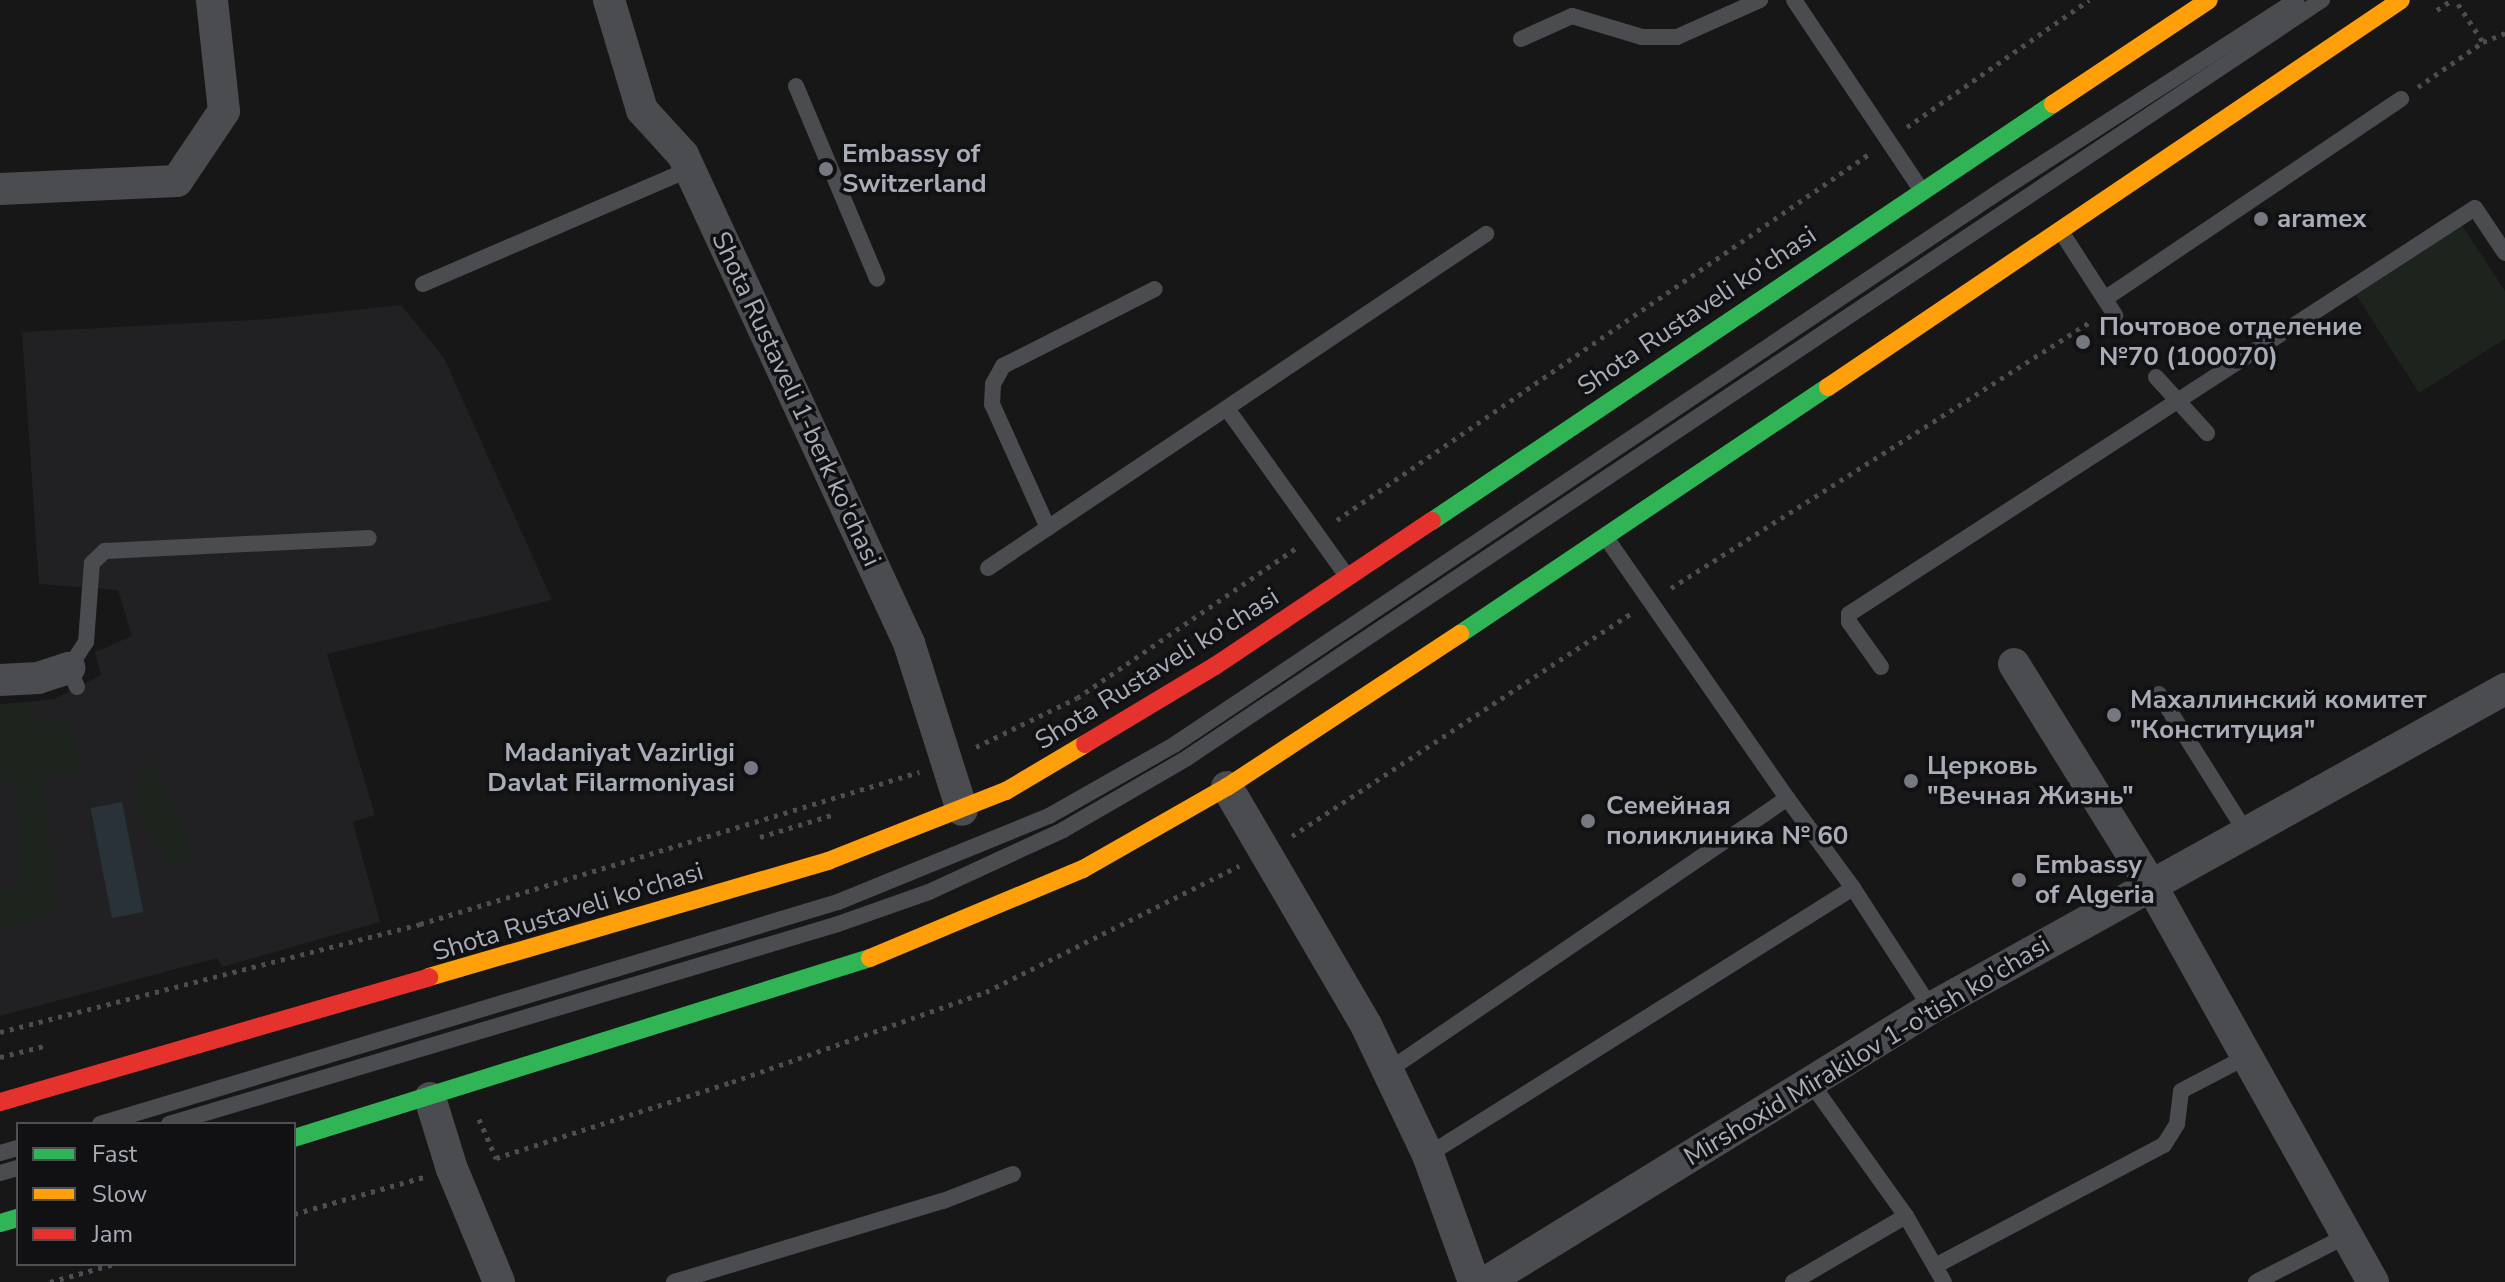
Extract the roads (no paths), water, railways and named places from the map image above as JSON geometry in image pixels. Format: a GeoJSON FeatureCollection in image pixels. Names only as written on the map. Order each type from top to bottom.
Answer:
{"type":"FeatureCollection","features":[{"type":"Feature","properties":{"kind":"main road","name":"Shota Rustaveli ko'chasi"},"geometry":{"type":"LineString","coordinates":[[0,1102],[748,886],[962,810],[1090,745],[1348,577],[2209,0]]}},
{"type":"Feature","properties":{"kind":"main road"},"geometry":{"type":"LineString","coordinates":[[296,1137],[853,965],[951,928],[1083,869],[1227,787],[1606,538],[2401,0]]}},
{"type":"Feature","properties":{"kind":"street"},"geometry":{"type":"LineString","coordinates":[[0,189],[177,181],[224,111],[212,0]]}},
{"type":"Feature","properties":{"kind":"street","name":"Shota Rustaveli 1-berk ko'chasi"},"geometry":{"type":"LineString","coordinates":[[609,0],[642,110],[690,169],[909,643],[944,763],[962,810]]}},
{"type":"Feature","properties":{"kind":"street"},"geometry":{"type":"LineString","coordinates":[[2014,664],[2151,885],[2373,1282]]}},
{"type":"Feature","properties":{"kind":"street"},"geometry":{"type":"LineString","coordinates":[[0,680],[73,678]]}},
{"type":"Feature","properties":{"kind":"street","name":"Mirshoxid Mirakilov 1-o'tish ko'chasi"},"geometry":{"type":"LineString","coordinates":[[1486,1282],[1931,1008],[2505,689]]}},
{"type":"Feature","properties":{"kind":"street"},"geometry":{"type":"LineString","coordinates":[[1227,787],[1268,852],[1366,1025],[1428,1155],[1474,1282]]}},
{"type":"Feature","properties":{"kind":"street"},"geometry":{"type":"LineString","coordinates":[[430,1098],[452,1169],[499,1282]]}},
{"type":"Feature","properties":{"kind":"lane"},"geometry":{"type":"LineString","coordinates":[[1521,39],[1572,16],[1642,37],[1677,37],[1760,0]]}},
{"type":"Feature","properties":{"kind":"lane"},"geometry":{"type":"LineString","coordinates":[[1794,0],[1922,191]]}},
{"type":"Feature","properties":{"kind":"lane"},"geometry":{"type":"LineString","coordinates":[[107,1122],[838,902],[1049,816],[1174,745],[2003,189],[2296,0]]}},
{"type":"Feature","properties":{"kind":"lane"},"geometry":{"type":"LineString","coordinates":[[176,1122],[838,924],[929,892],[1052,836],[1187,758],[2322,0]]}},
{"type":"Feature","properties":{"kind":"lane"},"geometry":{"type":"LineString","coordinates":[[796,86],[877,279]]}},
{"type":"Feature","properties":{"kind":"lane"},"geometry":{"type":"LineString","coordinates":[[2061,232],[2111,307],[2401,99]]}},
{"type":"Feature","properties":{"kind":"lane"},"geometry":{"type":"LineString","coordinates":[[423,284],[690,169]]}},
{"type":"Feature","properties":{"kind":"lane"},"geometry":{"type":"LineString","coordinates":[[1881,667],[1849,622],[1849,614],[2179,403],[2475,208],[2505,253]]}},
{"type":"Feature","properties":{"kind":"lane"},"geometry":{"type":"LineString","coordinates":[[988,568],[1228,410],[1486,234]]}},
{"type":"Feature","properties":{"kind":"lane"},"geometry":{"type":"LineString","coordinates":[[1048,528],[992,404],[993,384],[1003,366],[1155,289]]}},
{"type":"Feature","properties":{"kind":"lane"},"geometry":{"type":"LineString","coordinates":[[2156,377],[2207,433]]}},
{"type":"Feature","properties":{"kind":"lane"},"geometry":{"type":"LineString","coordinates":[[1228,410],[1348,577]]}},
{"type":"Feature","properties":{"kind":"lane"},"geometry":{"type":"LineString","coordinates":[[73,678],[86,642],[92,563],[105,551],[369,538]]}},
{"type":"Feature","properties":{"kind":"lane"},"geometry":{"type":"LineString","coordinates":[[1606,538],[1853,888],[1931,1008]]}},
{"type":"Feature","properties":{"kind":"lane"},"geometry":{"type":"LineString","coordinates":[[2159,694],[2246,832]]}},
{"type":"Feature","properties":{"kind":"lane"},"geometry":{"type":"LineString","coordinates":[[1386,1072],[1787,798]]}},
{"type":"Feature","properties":{"kind":"lane"},"geometry":{"type":"LineString","coordinates":[[1428,1155],[1853,888]]}},
{"type":"Feature","properties":{"kind":"lane"},"geometry":{"type":"LineString","coordinates":[[1935,1266],[2164,1145],[2177,1124],[2181,1091],[2246,1057]]}},
{"type":"Feature","properties":{"kind":"lane"},"geometry":{"type":"LineString","coordinates":[[1811,1083],[1906,1216],[1944,1282]]}},
{"type":"Feature","properties":{"kind":"lane"},"geometry":{"type":"LineString","coordinates":[[674,1282],[943,1201],[1013,1174]]}},
{"type":"Feature","properties":{"kind":"lane"},"geometry":{"type":"LineString","coordinates":[[1793,1282],[1906,1216]]}},
{"type":"Feature","properties":{"kind":"lane"},"geometry":{"type":"LineString","coordinates":[[2256,1282],[2348,1235]]}},
{"type":"Feature","properties":{"kind":"place","name":"Embassy of Switzerland"},"geometry":{"type":"Point","coordinates":[826,169]}},
{"type":"Feature","properties":{"kind":"place","name":"aramex"},"geometry":{"type":"Point","coordinates":[2261,219]}},
{"type":"Feature","properties":{"kind":"place","name":"Почтовое отделение №70 (100070)"},"geometry":{"type":"Point","coordinates":[2083,342]}},
{"type":"Feature","properties":{"kind":"place","name":"Махаллинский комитет \"Конституция\""},"geometry":{"type":"Point","coordinates":[2114,715]}},
{"type":"Feature","properties":{"kind":"place","name":"Madaniyat Vazirligi Davlat Filarmoniyasi"},"geometry":{"type":"Point","coordinates":[751,768]}},
{"type":"Feature","properties":{"kind":"place","name":"Церковь \"Вечная Жизнь\""},"geometry":{"type":"Point","coordinates":[1911,781]}},
{"type":"Feature","properties":{"kind":"place","name":"Семейная поликлиника № 60"},"geometry":{"type":"Point","coordinates":[1588,821]}},
{"type":"Feature","properties":{"kind":"place","name":"Embassy of Algeria"},"geometry":{"type":"Point","coordinates":[2019,880]}}]}
